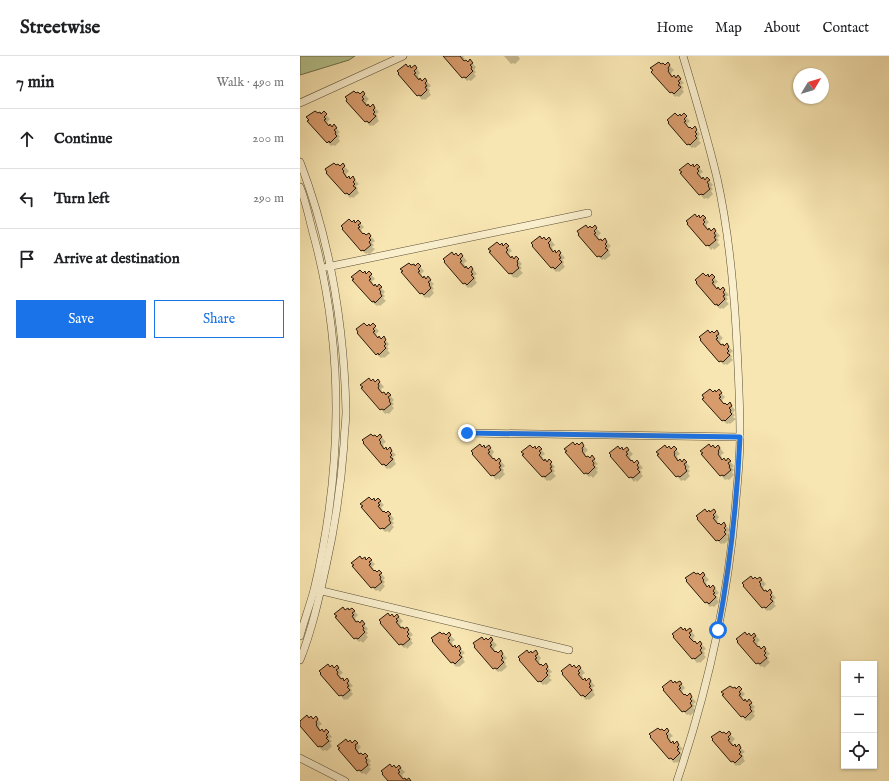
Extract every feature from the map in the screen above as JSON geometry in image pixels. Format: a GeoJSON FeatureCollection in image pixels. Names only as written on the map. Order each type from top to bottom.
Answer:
{"type":"FeatureCollection","features":[{"type":"Feature","properties":{"kind":"street"},"geometry":{"type":"LineString","coordinates":[[300,103],[403,56]]}},
{"type":"Feature","properties":{"kind":"street"},"geometry":{"type":"LineString","coordinates":[[677,781],[703,695],[725,595],[735,519],[740,437],[739,365],[728,244],[715,172],[701,114],[683,56]]}},
{"type":"Feature","properties":{"kind":"street"},"geometry":{"type":"LineString","coordinates":[[300,162],[310,187],[331,266],[340,332],[346,412],[342,467],[335,528],[317,590],[300,636]]}},
{"type":"Feature","properties":{"kind":"street"},"geometry":{"type":"LineString","coordinates":[[300,187],[322,268],[332,333],[336,411],[333,468],[327,525],[317,590],[306,644],[300,660]]}},
{"type":"Feature","properties":{"kind":"street"},"geometry":{"type":"LineString","coordinates":[[322,268],[588,213]]}},
{"type":"Feature","properties":{"kind":"street"},"geometry":{"type":"LineString","coordinates":[[467,433],[740,437]]}},
{"type":"Feature","properties":{"kind":"street"},"geometry":{"type":"LineString","coordinates":[[317,590],[569,650]]}},
{"type":"Feature","properties":{"kind":"street"},"geometry":{"type":"LineString","coordinates":[[300,758],[345,781]]}},
{"type":"Feature","properties":{"kind":"green space"},"geometry":{"type":"Polygon","coordinates":[[[300,56],[355,56],[349,60],[300,75],[300,56]]]}},
{"type":"Feature","properties":{"kind":"building"},"geometry":{"type":"Polygon","coordinates":[[[443,56],[460,56],[464,61],[466,60],[468,62],[470,59],[473,63],[470,65],[473,71],[466,78],[462,78],[443,56]]]}},
{"type":"Feature","properties":{"kind":"building"},"geometry":{"type":"Polygon","coordinates":[[[659,62],[665,65],[668,62],[670,65],[668,71],[672,77],[674,75],[676,78],[678,75],[681,79],[678,81],[680,83],[678,85],[681,87],[674,94],[672,92],[670,93],[651,72],[653,70],[650,68],[659,62]]]}},
{"type":"Feature","properties":{"kind":"building"},"geometry":{"type":"Polygon","coordinates":[[[406,64],[408,67],[410,65],[411,68],[415,65],[417,68],[414,71],[416,73],[414,74],[419,80],[420,78],[422,81],[425,78],[427,81],[425,83],[427,86],[425,87],[427,90],[421,96],[417,96],[398,74],[399,73],[397,71],[406,64]]]}},
{"type":"Feature","properties":{"kind":"building"},"geometry":{"type":"Polygon","coordinates":[[[354,91],[360,94],[363,91],[365,94],[362,97],[364,99],[362,100],[367,106],[368,104],[370,107],[373,104],[375,108],[373,110],[375,112],[373,114],[376,116],[369,123],[367,121],[365,122],[346,101],[347,99],[345,97],[354,91]]]}},
{"type":"Feature","properties":{"kind":"building"},"geometry":{"type":"Polygon","coordinates":[[[315,111],[318,113],[320,112],[321,114],[324,111],[327,114],[324,117],[326,119],[324,120],[329,126],[330,124],[332,127],[334,124],[337,128],[334,130],[337,136],[330,143],[329,141],[327,143],[307,121],[309,120],[306,117],[315,111]]]}},
{"type":"Feature","properties":{"kind":"building"},"geometry":{"type":"Polygon","coordinates":[[[675,113],[678,116],[680,114],[681,116],[684,113],[687,116],[684,119],[686,121],[684,122],[689,128],[690,127],[692,129],[695,126],[697,130],[695,132],[697,134],[695,136],[697,138],[690,145],[687,145],[668,123],[669,122],[667,120],[675,113]]]}},
{"type":"Feature","properties":{"kind":"building"},"geometry":{"type":"Polygon","coordinates":[[[334,163],[340,166],[343,163],[345,166],[342,169],[347,178],[349,176],[350,179],[353,176],[355,180],[353,182],[355,184],[353,186],[356,188],[349,195],[347,193],[345,194],[326,173],[327,172],[325,169],[334,163]]]}},
{"type":"Feature","properties":{"kind":"building"},"geometry":{"type":"Polygon","coordinates":[[[688,163],[691,166],[693,164],[694,167],[697,164],[700,167],[697,169],[699,171],[697,173],[702,179],[703,177],[705,180],[707,177],[710,180],[707,182],[710,189],[703,195],[699,195],[680,173],[682,172],[679,170],[688,163]]]}},
{"type":"Feature","properties":{"kind":"building"},"geometry":{"type":"Polygon","coordinates":[[[695,214],[697,217],[699,215],[700,218],[703,215],[706,218],[703,220],[705,222],[703,224],[708,230],[709,228],[711,231],[714,228],[716,231],[714,233],[716,236],[714,237],[716,240],[709,246],[706,246],[687,224],[688,223],[686,221],[695,214]]]}},
{"type":"Feature","properties":{"kind":"building"},"geometry":{"type":"Polygon","coordinates":[[[349,219],[352,222],[354,220],[355,223],[358,220],[361,223],[358,225],[360,227],[358,228],[363,234],[364,233],[366,235],[369,233],[371,236],[369,238],[371,240],[369,242],[371,245],[364,251],[361,251],[342,229],[343,228],[341,226],[349,219]]]}},
{"type":"Feature","properties":{"kind":"building"},"geometry":{"type":"Polygon","coordinates":[[[586,225],[588,228],[590,226],[592,228],[595,225],[597,228],[594,231],[596,233],[594,234],[599,240],[601,239],[602,241],[605,238],[607,242],[605,244],[607,246],[605,248],[608,250],[601,257],[597,257],[578,235],[579,234],[577,231],[586,225]]]}},
{"type":"Feature","properties":{"kind":"building"},"geometry":{"type":"Polygon","coordinates":[[[540,236],[542,239],[544,237],[546,240],[549,237],[551,240],[548,243],[553,252],[555,250],[556,253],[559,250],[561,253],[559,255],[561,258],[559,259],[562,262],[555,269],[553,267],[551,268],[532,246],[533,245],[531,243],[540,236]]]}},
{"type":"Feature","properties":{"kind":"building"},"geometry":{"type":"Polygon","coordinates":[[[497,242],[500,245],[502,243],[503,246],[506,243],[509,246],[506,248],[508,250],[506,252],[511,258],[512,256],[514,259],[516,256],[519,259],[517,261],[517,265],[519,268],[512,274],[509,274],[489,252],[491,251],[488,249],[497,242]]]}},
{"type":"Feature","properties":{"kind":"building"},"geometry":{"type":"Polygon","coordinates":[[[452,252],[454,255],[456,253],[458,256],[461,253],[463,256],[460,259],[462,261],[460,262],[465,268],[466,266],[468,269],[471,266],[473,269],[471,272],[473,274],[471,275],[474,278],[467,285],[465,283],[463,284],[444,262],[445,261],[443,259],[452,252]]]}},
{"type":"Feature","properties":{"kind":"building"},"geometry":{"type":"Polygon","coordinates":[[[409,263],[411,265],[414,264],[415,266],[418,263],[421,266],[418,269],[420,271],[418,272],[423,278],[424,276],[426,279],[428,276],[431,280],[428,282],[431,288],[424,295],[422,293],[420,294],[401,272],[403,271],[400,269],[409,263]]]}},
{"type":"Feature","properties":{"kind":"building"},"geometry":{"type":"Polygon","coordinates":[[[360,270],[363,273],[365,271],[366,274],[369,271],[372,274],[369,277],[371,279],[369,280],[374,286],[375,284],[377,287],[379,284],[382,287],[379,289],[382,296],[375,303],[374,301],[372,302],[352,280],[354,279],[351,277],[360,270]]]}},
{"type":"Feature","properties":{"kind":"building"},"geometry":{"type":"Polygon","coordinates":[[[703,273],[706,276],[708,274],[709,277],[712,274],[715,277],[712,280],[714,282],[712,283],[717,289],[718,287],[720,290],[723,287],[725,290],[723,292],[725,295],[723,296],[725,299],[718,306],[717,304],[715,305],[696,283],[697,282],[695,280],[703,273]]]}},
{"type":"Feature","properties":{"kind":"building"},"geometry":{"type":"Polygon","coordinates":[[[364,323],[367,326],[369,324],[370,326],[373,323],[376,326],[373,329],[375,331],[373,332],[378,338],[379,336],[381,339],[384,336],[386,340],[384,342],[386,344],[384,346],[386,348],[379,355],[378,353],[376,355],[357,333],[358,332],[356,329],[364,323]]]}},
{"type":"Feature","properties":{"kind":"building"},"geometry":{"type":"Polygon","coordinates":[[[708,330],[710,333],[712,331],[714,333],[717,330],[719,334],[716,336],[718,338],[716,339],[721,345],[723,344],[724,346],[727,343],[729,347],[727,349],[729,351],[727,353],[730,355],[723,362],[719,362],[700,340],[701,339],[699,337],[708,330]]]}},
{"type":"Feature","properties":{"kind":"building"},"geometry":{"type":"Polygon","coordinates":[[[369,378],[371,381],[373,379],[375,382],[378,379],[380,382],[378,384],[378,388],[382,393],[384,392],[386,395],[388,392],[391,395],[388,397],[391,404],[384,410],[380,410],[361,388],[363,387],[360,385],[369,378]]]}},
{"type":"Feature","properties":{"kind":"building"},"geometry":{"type":"Polygon","coordinates":[[[710,389],[713,392],[715,390],[716,392],[719,389],[722,393],[719,395],[721,397],[719,398],[724,404],[725,403],[727,405],[730,402],[732,406],[729,408],[732,414],[725,421],[722,421],[702,399],[704,398],[702,395],[710,389]]]}},
{"type":"Feature","properties":{"kind":"building"},"geometry":{"type":"Polygon","coordinates":[[[371,434],[377,437],[380,434],[382,437],[379,440],[384,449],[386,447],[387,450],[390,447],[392,451],[390,453],[392,455],[390,457],[393,459],[386,466],[384,464],[382,465],[363,443],[364,442],[362,440],[371,434]]]}},
{"type":"Feature","properties":{"kind":"building"},"geometry":{"type":"Polygon","coordinates":[[[573,442],[575,445],[577,443],[579,445],[582,442],[584,446],[582,451],[586,457],[588,456],[590,458],[592,455],[595,459],[592,461],[595,467],[588,474],[584,474],[565,452],[567,451],[564,449],[573,442]]]}},
{"type":"Feature","properties":{"kind":"building"},"geometry":{"type":"Polygon","coordinates":[[[480,444],[482,447],[484,445],[485,448],[489,445],[491,448],[488,450],[490,452],[488,453],[496,461],[499,458],[501,461],[499,463],[501,466],[499,467],[501,470],[494,476],[491,476],[472,454],[473,453],[471,451],[480,444]]]}},
{"type":"Feature","properties":{"kind":"building"},"geometry":{"type":"Polygon","coordinates":[[[709,444],[711,447],[713,445],[715,448],[718,445],[720,448],[718,454],[722,460],[724,458],[726,461],[728,458],[731,461],[728,463],[731,470],[724,476],[720,476],[701,454],[703,453],[700,451],[709,444]]]}},
{"type":"Feature","properties":{"kind":"building"},"geometry":{"type":"Polygon","coordinates":[[[530,445],[533,448],[535,446],[536,449],[539,446],[542,449],[539,451],[541,453],[539,455],[544,461],[545,459],[547,462],[549,459],[552,462],[550,464],[552,467],[550,468],[552,471],[545,477],[542,477],[522,455],[524,454],[521,452],[530,445]]]}},
{"type":"Feature","properties":{"kind":"building"},"geometry":{"type":"Polygon","coordinates":[[[665,445],[667,448],[669,446],[671,449],[674,446],[677,449],[674,452],[674,455],[678,461],[680,459],[682,462],[684,459],[687,462],[684,464],[687,471],[680,477],[676,477],[657,455],[659,454],[656,452],[665,445]]]}},
{"type":"Feature","properties":{"kind":"building"},"geometry":{"type":"Polygon","coordinates":[[[618,446],[620,449],[622,447],[623,450],[627,447],[629,450],[626,452],[628,454],[626,455],[634,463],[637,460],[639,463],[637,465],[639,468],[637,469],[640,472],[633,478],[629,478],[610,456],[611,455],[609,453],[618,446]]]}},
{"type":"Feature","properties":{"kind":"building"},"geometry":{"type":"Polygon","coordinates":[[[369,497],[372,500],[374,498],[375,501],[378,498],[381,501],[378,503],[380,505],[378,506],[383,512],[384,511],[386,513],[388,511],[391,514],[388,516],[391,523],[384,529],[380,529],[361,507],[363,506],[360,504],[369,497]]]}},
{"type":"Feature","properties":{"kind":"building"},"geometry":{"type":"Polygon","coordinates":[[[705,509],[707,512],[709,510],[710,512],[714,509],[716,512],[713,515],[715,517],[713,518],[718,524],[719,523],[721,525],[724,522],[726,526],[724,528],[726,530],[724,532],[726,534],[719,541],[716,541],[697,519],[698,518],[696,516],[705,509]]]}},
{"type":"Feature","properties":{"kind":"building"},"geometry":{"type":"Polygon","coordinates":[[[360,556],[362,559],[365,557],[366,560],[369,557],[372,560],[369,562],[371,564],[369,565],[374,571],[375,570],[377,572],[379,570],[382,573],[379,575],[382,582],[375,588],[371,588],[352,566],[354,565],[351,563],[360,556]]]}},
{"type":"Feature","properties":{"kind":"building"},"geometry":{"type":"Polygon","coordinates":[[[694,572],[700,575],[703,572],[705,575],[702,578],[707,587],[709,585],[710,588],[713,585],[715,588],[713,591],[715,593],[713,594],[716,597],[709,604],[707,602],[705,603],[686,581],[687,580],[685,578],[694,572]]]}},
{"type":"Feature","properties":{"kind":"building"},"geometry":{"type":"Polygon","coordinates":[[[751,576],[753,579],[755,577],[757,579],[760,577],[762,580],[759,582],[764,591],[766,590],[767,592],[770,589],[772,593],[770,595],[772,597],[770,599],[773,601],[766,608],[762,608],[743,586],[744,585],[742,583],[751,576]]]}},
{"type":"Feature","properties":{"kind":"building"},"geometry":{"type":"Polygon","coordinates":[[[343,607],[345,610],[352,608],[355,611],[352,613],[354,615],[352,616],[356,622],[358,621],[360,623],[362,620],[365,624],[362,626],[365,632],[358,639],[354,639],[335,617],[337,616],[334,614],[343,607]]]}},
{"type":"Feature","properties":{"kind":"building"},"geometry":{"type":"Polygon","coordinates":[[[388,613],[390,616],[392,614],[394,617],[397,614],[399,617],[396,619],[398,621],[396,622],[401,628],[403,627],[404,629],[407,627],[409,630],[407,632],[409,634],[407,636],[410,639],[403,645],[399,645],[380,623],[381,622],[379,620],[388,613]]]}},
{"type":"Feature","properties":{"kind":"building"},"geometry":{"type":"Polygon","coordinates":[[[681,627],[683,630],[685,628],[686,631],[690,628],[692,631],[689,633],[691,635],[689,637],[697,644],[700,641],[702,644],[700,646],[702,648],[700,650],[702,653],[695,659],[692,659],[673,637],[674,636],[672,634],[681,627]]]}},
{"type":"Feature","properties":{"kind":"building"},"geometry":{"type":"Polygon","coordinates":[[[440,632],[446,635],[449,632],[451,635],[448,638],[450,640],[448,641],[453,647],[455,645],[456,648],[459,645],[461,649],[459,651],[461,653],[459,655],[462,657],[455,664],[453,662],[451,663],[432,641],[433,640],[431,638],[440,632]]]}},
{"type":"Feature","properties":{"kind":"building"},"geometry":{"type":"Polygon","coordinates":[[[745,632],[747,635],[749,633],[751,636],[754,633],[756,636],[753,638],[755,640],[753,641],[761,649],[764,646],[766,649],[764,651],[766,653],[764,655],[767,658],[760,664],[756,664],[737,642],[738,641],[736,639],[745,632]]]}},
{"type":"Feature","properties":{"kind":"building"},"geometry":{"type":"Polygon","coordinates":[[[482,637],[484,640],[486,638],[488,640],[491,637],[493,640],[490,643],[492,645],[490,646],[495,652],[496,651],[498,653],[501,650],[503,654],[501,656],[503,658],[501,660],[504,662],[497,669],[493,669],[474,647],[475,646],[473,643],[482,637]]]}},
{"type":"Feature","properties":{"kind":"building"},"geometry":{"type":"Polygon","coordinates":[[[527,650],[529,653],[531,651],[532,653],[536,650],[538,654],[535,656],[537,658],[535,659],[540,665],[541,664],[543,666],[546,663],[548,667],[546,669],[548,671],[546,673],[548,675],[541,682],[538,682],[519,660],[520,659],[518,657],[527,650]]]}},
{"type":"Feature","properties":{"kind":"building"},"geometry":{"type":"Polygon","coordinates":[[[328,664],[330,667],[332,665],[334,668],[337,665],[339,668],[336,670],[338,672],[337,674],[341,679],[343,678],[344,681],[347,678],[349,681],[347,683],[349,686],[347,687],[350,690],[343,696],[339,696],[320,674],[321,673],[319,671],[328,664]]]}},
{"type":"Feature","properties":{"kind":"building"},"geometry":{"type":"Polygon","coordinates":[[[570,664],[572,667],[574,665],[576,668],[579,665],[581,668],[578,671],[580,673],[578,674],[583,680],[585,678],[586,681],[589,678],[591,681],[589,684],[591,686],[589,687],[592,690],[585,697],[583,695],[581,696],[562,674],[563,673],[561,671],[570,664]]]}},
{"type":"Feature","properties":{"kind":"building"},"geometry":{"type":"Polygon","coordinates":[[[671,680],[673,683],[675,681],[676,683],[680,681],[682,684],[679,686],[681,688],[679,689],[684,695],[685,694],[687,696],[690,693],[692,697],[690,699],[692,701],[690,703],[692,706],[685,712],[682,712],[663,690],[664,689],[662,687],[671,680]]]}},
{"type":"Feature","properties":{"kind":"building"},"geometry":{"type":"Polygon","coordinates":[[[730,686],[733,688],[735,687],[736,689],[739,686],[742,689],[739,692],[741,694],[739,695],[744,701],[745,699],[747,702],[749,699],[752,703],[749,705],[752,711],[745,718],[743,716],[741,717],[722,695],[724,694],[721,692],[730,686]]]}},
{"type":"Feature","properties":{"kind":"building"},"geometry":{"type":"Polygon","coordinates":[[[307,715],[309,718],[311,716],[313,719],[316,716],[318,719],[316,725],[320,731],[322,729],[324,732],[326,729],[329,732],[326,735],[328,737],[326,738],[329,741],[322,747],[318,747],[300,726],[300,721],[307,715]]]}},
{"type":"Feature","properties":{"kind":"building"},"geometry":{"type":"Polygon","coordinates":[[[658,728],[664,731],[667,728],[669,731],[666,734],[671,743],[673,741],[674,744],[677,741],[679,745],[677,747],[679,749],[677,750],[680,753],[673,760],[671,758],[669,759],[650,737],[651,736],[649,734],[658,728]]]}},
{"type":"Feature","properties":{"kind":"building"},"geometry":{"type":"Polygon","coordinates":[[[720,731],[726,734],[729,731],[731,734],[728,737],[730,739],[728,740],[733,746],[735,744],[736,747],[739,744],[741,748],[739,750],[741,752],[739,754],[742,756],[735,763],[733,761],[731,762],[712,740],[713,739],[711,737],[720,731]]]}},
{"type":"Feature","properties":{"kind":"building"},"geometry":{"type":"Polygon","coordinates":[[[346,739],[348,742],[350,740],[352,743],[355,740],[358,743],[355,745],[355,748],[359,754],[361,753],[363,755],[365,753],[368,756],[365,758],[368,765],[361,771],[357,771],[338,749],[340,748],[337,746],[346,739]]]}},
{"type":"Feature","properties":{"kind":"building"},"geometry":{"type":"Polygon","coordinates":[[[390,764],[392,767],[394,765],[396,768],[399,765],[401,768],[398,770],[400,772],[398,773],[403,779],[405,778],[406,780],[409,778],[411,781],[388,781],[381,771],[390,764]]]}},
{"type":"Feature","properties":{"kind":"route"},"geometry":{"type":"LineString","coordinates":[[467,433],[740,437],[735,519],[727,581],[718,630]]}}]}
